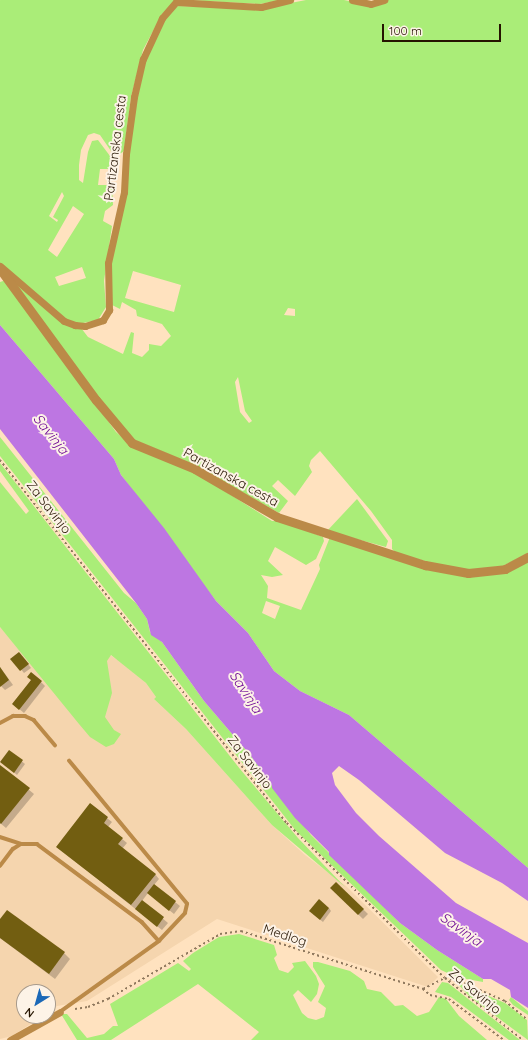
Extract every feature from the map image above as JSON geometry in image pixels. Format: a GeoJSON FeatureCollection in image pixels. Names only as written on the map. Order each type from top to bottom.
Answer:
{"type":"FeatureCollection","features":[{"type":"Feature","properties":{"kind":"street","name":"Partizanska cesta"},"geometry":{"type":"LineString","coordinates":[[0,267],[55,313],[75,325],[95,324],[108,315],[108,257],[124,192],[126,154],[134,96],[143,59],[162,18],[176,2],[261,7],[290,0]]}},
{"type":"Feature","properties":{"kind":"street"},"geometry":{"type":"LineString","coordinates":[[352,0],[371,4],[384,0]]}},
{"type":"Feature","properties":{"kind":"street","name":"Partizanska cesta"},"geometry":{"type":"LineString","coordinates":[[0,267],[96,400],[132,443],[195,469],[277,517],[426,565],[468,573],[505,569],[528,557]]}},
{"type":"Feature","properties":{"kind":"street"},"geometry":{"type":"LineString","coordinates":[[10,1040],[60,1012]]}},
{"type":"Feature","properties":{"kind":"lane"},"geometry":{"type":"LineString","coordinates":[[0,723],[13,716],[29,718],[55,745]]}},
{"type":"Feature","properties":{"kind":"lane"},"geometry":{"type":"LineString","coordinates":[[60,1012],[159,941],[185,913],[187,904],[69,761]]}},
{"type":"Feature","properties":{"kind":"lane"},"geometry":{"type":"LineString","coordinates":[[0,837],[21,844],[37,844],[142,922],[159,941]]}},
{"type":"Feature","properties":{"kind":"lane"},"geometry":{"type":"LineString","coordinates":[[0,866],[13,849],[21,844]]}},
{"type":"Feature","properties":{"kind":"path","name":"Za Savinjo"},"geometry":{"type":"LineString","coordinates":[[0,460],[286,823],[445,978],[523,1040]]}},
{"type":"Feature","properties":{"kind":"path","name":"Medlog"},"geometry":{"type":"LineString","coordinates":[[60,1012],[88,1007],[108,1000],[230,931],[259,936],[423,989],[430,995],[449,1000],[504,1040]]}},
{"type":"Feature","properties":{"kind":"path"},"geometry":{"type":"LineString","coordinates":[[423,989],[445,978],[466,984],[505,1002],[528,1020]]}},
{"type":"Feature","properties":{"kind":"shaded area"},"geometry":{"type":"Polygon","coordinates":[[[0,627],[17,647],[110,655],[122,663],[146,683],[156,697],[154,699],[186,729],[272,825],[305,855],[346,886],[438,977],[428,987],[217,919],[87,1001],[56,1007],[56,984],[16,984],[16,1024],[31,1024],[12,1036],[0,1039],[0,627]]]}},
{"type":"Feature","properties":{"kind":"green space"},"geometry":{"type":"Polygon","coordinates":[[[0,0],[178,0],[162,14],[143,50],[131,97],[124,151],[120,154],[111,151],[100,135],[94,133],[88,135],[81,150],[79,165],[79,180],[83,183],[88,152],[92,141],[98,140],[110,156],[113,169],[100,169],[98,185],[112,185],[113,205],[105,211],[103,221],[112,226],[104,281],[106,307],[98,320],[78,324],[88,337],[123,354],[131,332],[134,333],[132,353],[142,357],[149,350],[149,344],[161,346],[171,336],[162,324],[137,316],[136,310],[122,302],[120,309],[112,305],[109,278],[111,252],[127,195],[128,158],[137,100],[147,54],[168,13],[178,6],[260,9],[306,0],[344,0],[372,6],[388,0],[528,0],[528,553],[503,566],[468,570],[443,566],[396,553],[392,549],[392,540],[371,511],[320,451],[311,460],[309,466],[312,472],[295,496],[278,480],[272,486],[288,501],[279,513],[190,463],[132,439],[98,399],[0,264],[0,0]],[[62,192],[49,216],[57,222],[58,220],[53,217],[64,196],[62,192]],[[73,206],[48,250],[57,257],[84,214],[73,206]],[[82,267],[55,277],[59,286],[86,278],[82,267]],[[133,271],[125,298],[174,312],[181,285],[133,271]],[[288,308],[284,315],[295,316],[295,309],[288,308]],[[238,377],[235,382],[240,412],[249,423],[252,421],[245,411],[238,377]]]}},
{"type":"Feature","properties":{"kind":"green space"},"geometry":{"type":"Polygon","coordinates":[[[187,0],[281,0],[260,4],[187,0]]]}},
{"type":"Feature","properties":{"kind":"green space"},"geometry":{"type":"Polygon","coordinates":[[[6,280],[116,432],[131,445],[193,471],[272,521],[281,521],[323,537],[324,541],[316,559],[306,565],[275,547],[268,561],[283,575],[272,577],[261,575],[268,586],[267,598],[301,610],[320,569],[319,565],[330,537],[445,573],[469,576],[528,561],[528,868],[349,715],[300,691],[274,671],[248,633],[216,601],[121,475],[114,459],[0,325],[0,282],[6,280]],[[266,601],[262,613],[275,619],[280,606],[266,601]]]}},
{"type":"Feature","properties":{"kind":"green space"},"geometry":{"type":"Polygon","coordinates":[[[0,437],[124,593],[136,603],[147,619],[150,632],[162,642],[204,701],[251,756],[311,835],[400,923],[437,950],[483,979],[483,982],[456,977],[441,970],[296,831],[0,456],[0,437]]]}},
{"type":"Feature","properties":{"kind":"green space"},"geometry":{"type":"Polygon","coordinates":[[[0,463],[240,769],[298,838],[345,887],[272,825],[186,729],[154,699],[156,697],[146,683],[111,655],[107,661],[112,693],[105,717],[114,730],[121,734],[114,744],[106,747],[90,737],[0,627],[0,482],[26,514],[29,511],[0,471],[0,463]]]}},
{"type":"Feature","properties":{"kind":"green space"},"geometry":{"type":"Polygon","coordinates":[[[357,499],[388,541],[386,547],[327,531],[357,499]]]}},
{"type":"Feature","properties":{"kind":"green space"},"geometry":{"type":"Polygon","coordinates":[[[239,934],[274,945],[277,955],[274,958],[279,970],[288,973],[294,967],[292,963],[305,961],[316,976],[319,984],[317,994],[311,1002],[298,990],[293,995],[302,1013],[308,1018],[316,1020],[324,1017],[326,1008],[318,1002],[325,986],[313,967],[313,962],[318,962],[350,971],[364,981],[367,989],[381,992],[395,1006],[403,1005],[417,1016],[429,1012],[439,997],[446,999],[459,1016],[487,1040],[251,1040],[259,1032],[198,984],[111,1040],[77,1040],[61,1014],[67,1014],[87,1038],[104,1034],[113,1026],[118,1026],[110,1004],[178,963],[189,971],[191,969],[183,961],[193,953],[219,937],[239,934]]]}},
{"type":"Feature","properties":{"kind":"green space"},"geometry":{"type":"Polygon","coordinates":[[[442,982],[448,983],[520,1040],[509,1040],[451,997],[435,992],[442,982]]]}},
{"type":"Feature","properties":{"kind":"green space"},"geometry":{"type":"Polygon","coordinates":[[[456,982],[505,1003],[527,1020],[528,1040],[470,997],[456,982]]]}},
{"type":"Feature","properties":{"kind":"green space"},"geometry":{"type":"Polygon","coordinates":[[[511,997],[528,1011],[528,1015],[513,1005],[509,1000],[511,997]]]}},
{"type":"Feature","properties":{"kind":"water","name":"Savinja"},"geometry":{"type":"Polygon","coordinates":[[[0,325],[114,459],[121,475],[164,528],[216,601],[248,633],[274,671],[300,691],[349,715],[528,868],[528,901],[502,883],[445,853],[359,780],[339,766],[332,773],[335,785],[356,813],[379,836],[456,903],[528,943],[528,1008],[511,997],[510,990],[491,979],[483,979],[437,950],[400,923],[329,855],[329,852],[295,818],[272,788],[251,756],[204,701],[162,642],[151,635],[147,619],[136,603],[0,429],[0,325]]]}},
{"type":"Feature","properties":{"kind":"building"},"geometry":{"type":"Polygon","coordinates":[[[19,652],[29,664],[20,671],[10,659],[19,652]]]}},
{"type":"Feature","properties":{"kind":"building"},"geometry":{"type":"Polygon","coordinates":[[[0,667],[9,680],[0,687],[0,667]]]}},
{"type":"Feature","properties":{"kind":"building"},"geometry":{"type":"Polygon","coordinates":[[[31,672],[42,681],[19,710],[12,704],[31,680],[27,677],[31,672]]]}},
{"type":"Feature","properties":{"kind":"building"},"geometry":{"type":"Polygon","coordinates":[[[9,750],[23,760],[14,773],[0,762],[9,750]]]}},
{"type":"Feature","properties":{"kind":"building"},"geometry":{"type":"Polygon","coordinates":[[[0,765],[30,788],[1,824],[0,823],[0,765]]]}},
{"type":"Feature","properties":{"kind":"building"},"geometry":{"type":"Polygon","coordinates":[[[90,803],[108,817],[104,823],[123,838],[118,844],[156,874],[131,905],[56,847],[90,803]]]}},
{"type":"Feature","properties":{"kind":"building"},"geometry":{"type":"Polygon","coordinates":[[[336,882],[364,909],[358,915],[330,888],[336,882]]]}},
{"type":"Feature","properties":{"kind":"building"},"geometry":{"type":"Polygon","coordinates":[[[154,884],[176,901],[169,911],[147,893],[154,884]]]}},
{"type":"Feature","properties":{"kind":"building"},"geometry":{"type":"Polygon","coordinates":[[[319,899],[329,908],[320,920],[309,911],[319,899]]]}},
{"type":"Feature","properties":{"kind":"building"},"geometry":{"type":"Polygon","coordinates":[[[142,900],[164,917],[157,927],[135,909],[142,900]]]}},
{"type":"Feature","properties":{"kind":"building"},"geometry":{"type":"Polygon","coordinates":[[[7,910],[65,952],[49,974],[0,938],[0,919],[7,910]]]}}]}
